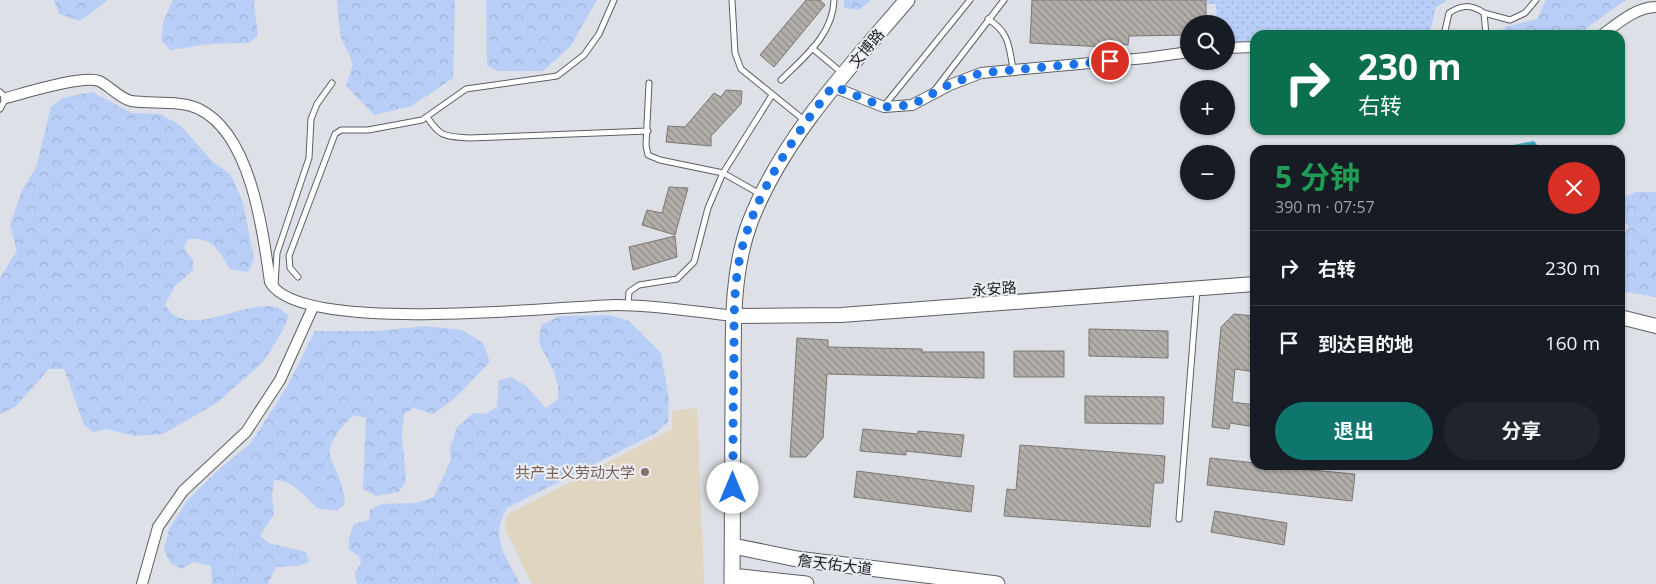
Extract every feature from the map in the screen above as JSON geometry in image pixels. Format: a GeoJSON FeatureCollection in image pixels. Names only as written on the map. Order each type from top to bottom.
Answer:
{"type":"FeatureCollection","features":[{"type":"Feature","properties":{"kind":"main road","name":"文博路"},"geometry":{"type":"LineString","coordinates":[[732,580],[734,316],[742,250],[750,222],[762,195],[807,122],[833,86],[907,0]]}},
{"type":"Feature","properties":{"kind":"main road","name":"詹天佑大道"},"geometry":{"type":"LineString","coordinates":[[732,546],[797,559],[997,584]]}},
{"type":"Feature","properties":{"kind":"main road","name":"詹天佑大道"},"geometry":{"type":"LineString","coordinates":[[732,580],[806,584]]}},
{"type":"Feature","properties":{"kind":"street"},"geometry":{"type":"LineString","coordinates":[[1609,30],[1627,17],[1650,7],[1656,7]]}},
{"type":"Feature","properties":{"kind":"street"},"geometry":{"type":"LineString","coordinates":[[1235,48],[1250,47]]}},
{"type":"Feature","properties":{"kind":"street"},"geometry":{"type":"LineString","coordinates":[[833,86],[884,107],[912,105],[930,97],[950,84],[981,73],[1180,53]]}},
{"type":"Feature","properties":{"kind":"street"},"geometry":{"type":"LineString","coordinates":[[3,95],[80,80],[98,81],[130,100],[198,108],[218,122],[241,156],[261,217],[270,282],[275,290],[313,307],[334,310],[449,315],[628,306],[734,316]]}},
{"type":"Feature","properties":{"kind":"street","name":"永安路"},"geometry":{"type":"LineString","coordinates":[[734,316],[841,315],[1197,290],[1250,285]]}},
{"type":"Feature","properties":{"kind":"street"},"geometry":{"type":"LineString","coordinates":[[142,584],[158,526],[183,491],[246,432],[280,380],[313,307]]}},
{"type":"Feature","properties":{"kind":"street"},"geometry":{"type":"LineString","coordinates":[[1625,318],[1656,326]]}},
{"type":"Feature","properties":{"kind":"lane"},"geometry":{"type":"LineString","coordinates":[[298,277],[290,268],[289,256],[335,134],[341,130],[368,130],[422,120],[466,89],[557,76],[584,55],[599,34],[614,0]]}},
{"type":"Feature","properties":{"kind":"lane"},"geometry":{"type":"LineString","coordinates":[[732,0],[735,53],[741,69],[807,122]]}},
{"type":"Feature","properties":{"kind":"lane"},"geometry":{"type":"LineString","coordinates":[[781,80],[812,48],[831,23],[834,0]]}},
{"type":"Feature","properties":{"kind":"lane"},"geometry":{"type":"LineString","coordinates":[[884,107],[970,0]]}},
{"type":"Feature","properties":{"kind":"lane"},"geometry":{"type":"LineString","coordinates":[[930,97],[1004,0]]}},
{"type":"Feature","properties":{"kind":"lane"},"geometry":{"type":"LineString","coordinates":[[1445,30],[1449,13],[1456,8],[1468,6],[1484,13],[1510,20],[1525,13],[1536,0]]}},
{"type":"Feature","properties":{"kind":"lane"},"geometry":{"type":"LineString","coordinates":[[1484,13],[1486,30]]}},
{"type":"Feature","properties":{"kind":"lane"},"geometry":{"type":"LineString","coordinates":[[988,19],[999,26],[1005,34],[1013,69]]}},
{"type":"Feature","properties":{"kind":"lane"},"geometry":{"type":"LineString","coordinates":[[812,48],[844,74]]}},
{"type":"Feature","properties":{"kind":"lane"},"geometry":{"type":"LineString","coordinates":[[275,290],[277,253],[309,158],[311,119],[317,104],[332,83]]}},
{"type":"Feature","properties":{"kind":"lane"},"geometry":{"type":"LineString","coordinates":[[649,83],[646,145],[648,156],[723,173],[762,195]]}},
{"type":"Feature","properties":{"kind":"lane"},"geometry":{"type":"LineString","coordinates":[[0,109],[3,95]]}},
{"type":"Feature","properties":{"kind":"lane"},"geometry":{"type":"LineString","coordinates":[[628,306],[629,292],[639,285],[677,279],[694,262],[708,208],[723,173],[772,95]]}},
{"type":"Feature","properties":{"kind":"lane"},"geometry":{"type":"LineString","coordinates":[[427,116],[437,132],[444,136],[469,138],[648,131]]}},
{"type":"Feature","properties":{"kind":"lane"},"geometry":{"type":"LineString","coordinates":[[1179,519],[1197,290]]}},
{"type":"Feature","properties":{"kind":"shaded area","name":"共产主义劳动大学"},"geometry":{"type":"Polygon","coordinates":[[[697,408],[704,584],[532,584],[505,529],[507,515],[672,429],[672,411],[697,408]]]}},
{"type":"Feature","properties":{"kind":"green space"},"geometry":{"type":"Polygon","coordinates":[[[54,0],[108,0],[80,21],[59,14],[54,0]]]}},
{"type":"Feature","properties":{"kind":"green space"},"geometry":{"type":"Polygon","coordinates":[[[173,0],[255,0],[258,35],[249,43],[208,44],[171,50],[161,41],[163,22],[173,0]]]}},
{"type":"Feature","properties":{"kind":"green space"},"geometry":{"type":"Polygon","coordinates":[[[337,0],[455,0],[453,78],[412,106],[374,115],[346,86],[353,64],[340,35],[337,0]]]}},
{"type":"Feature","properties":{"kind":"green space"},"geometry":{"type":"Polygon","coordinates":[[[486,0],[597,0],[570,47],[543,71],[497,71],[487,65],[486,0]]]}},
{"type":"Feature","properties":{"kind":"green space"},"geometry":{"type":"Polygon","coordinates":[[[844,0],[871,0],[859,10],[844,8],[844,0]]]}},
{"type":"Feature","properties":{"kind":"green space"},"geometry":{"type":"Polygon","coordinates":[[[1207,0],[1446,0],[1436,7],[1430,30],[1250,30],[1250,41],[1235,42],[1235,15],[1217,15],[1216,4],[1207,4],[1207,0]]]}},
{"type":"Feature","properties":{"kind":"green space"},"geometry":{"type":"Polygon","coordinates":[[[1546,0],[1626,0],[1584,30],[1502,30],[1506,27],[1537,19],[1546,0]]]}},
{"type":"Feature","properties":{"kind":"green space"},"geometry":{"type":"Polygon","coordinates":[[[92,92],[132,113],[160,114],[181,126],[212,161],[231,175],[243,203],[254,259],[248,272],[230,269],[214,246],[209,243],[203,240],[188,239],[184,248],[193,260],[193,270],[174,287],[165,305],[174,315],[187,320],[201,320],[263,306],[276,307],[289,316],[282,332],[264,361],[218,402],[163,434],[135,436],[106,429],[93,432],[84,425],[64,369],[49,369],[15,407],[0,414],[0,278],[17,251],[10,225],[22,190],[36,168],[51,107],[62,98],[92,92]]]}},
{"type":"Feature","properties":{"kind":"green space"},"geometry":{"type":"Polygon","coordinates":[[[1636,192],[1656,192],[1656,297],[1625,292],[1625,232],[1629,227],[1625,222],[1625,197],[1636,192]]]}},
{"type":"Feature","properties":{"kind":"green space"},"geometry":{"type":"Polygon","coordinates":[[[610,315],[629,321],[661,353],[669,399],[668,422],[656,433],[507,508],[499,529],[500,538],[505,556],[520,584],[357,584],[355,573],[361,563],[359,556],[349,550],[349,538],[354,524],[369,520],[370,510],[381,504],[415,503],[433,498],[451,460],[450,448],[457,427],[473,413],[485,414],[497,407],[499,380],[512,377],[526,386],[546,408],[558,399],[558,386],[554,372],[539,343],[541,325],[560,316],[610,315]]]}},
{"type":"Feature","properties":{"kind":"green space"},"geometry":{"type":"Polygon","coordinates":[[[426,326],[462,330],[483,343],[490,362],[454,399],[433,414],[414,408],[404,414],[402,434],[406,481],[399,492],[376,496],[363,489],[366,418],[353,415],[332,442],[330,451],[331,459],[343,489],[345,504],[337,511],[317,508],[293,486],[274,480],[272,495],[274,514],[260,536],[269,543],[306,552],[309,562],[297,566],[276,567],[268,584],[212,584],[211,566],[193,562],[182,569],[170,563],[164,550],[169,529],[187,501],[217,471],[251,443],[288,385],[315,331],[378,331],[426,326]]]}},
{"type":"Feature","properties":{"kind":"water"},"geometry":{"type":"Polygon","coordinates":[[[1534,141],[1537,145],[1512,145],[1534,141]]]}},
{"type":"Feature","properties":{"kind":"building"},"geometry":{"type":"Polygon","coordinates":[[[806,0],[820,0],[825,5],[774,67],[760,55],[806,0]]]}},
{"type":"Feature","properties":{"kind":"building"},"geometry":{"type":"Polygon","coordinates":[[[1032,0],[1206,0],[1206,15],[1180,15],[1180,35],[1129,36],[1128,45],[1105,42],[1105,47],[1030,43],[1032,0]]]}},
{"type":"Feature","properties":{"kind":"building"},"geometry":{"type":"Polygon","coordinates":[[[726,90],[742,91],[741,104],[711,136],[711,146],[666,142],[668,126],[685,127],[714,93],[721,97],[726,90]]]}},
{"type":"Feature","properties":{"kind":"building"},"geometry":{"type":"Polygon","coordinates":[[[669,187],[688,188],[675,235],[642,225],[647,210],[662,213],[669,187]]]}},
{"type":"Feature","properties":{"kind":"building"},"geometry":{"type":"Polygon","coordinates":[[[675,236],[677,257],[633,270],[629,247],[675,236]]]}},
{"type":"Feature","properties":{"kind":"building"},"geometry":{"type":"Polygon","coordinates":[[[1234,314],[1250,316],[1250,371],[1235,369],[1232,402],[1250,404],[1250,426],[1230,423],[1229,429],[1212,427],[1221,327],[1234,314]]]}},
{"type":"Feature","properties":{"kind":"building"},"geometry":{"type":"Polygon","coordinates":[[[1089,329],[1168,331],[1168,358],[1089,356],[1089,329]]]}},
{"type":"Feature","properties":{"kind":"building"},"geometry":{"type":"Polygon","coordinates":[[[797,338],[828,340],[828,347],[922,349],[922,352],[984,352],[984,378],[827,374],[823,438],[806,457],[790,457],[797,338]]]}},
{"type":"Feature","properties":{"kind":"building"},"geometry":{"type":"Polygon","coordinates":[[[1014,351],[1064,351],[1064,377],[1014,377],[1014,351]]]}},
{"type":"Feature","properties":{"kind":"building"},"geometry":{"type":"Polygon","coordinates":[[[1085,396],[1164,397],[1163,424],[1085,423],[1085,396]]]}},
{"type":"Feature","properties":{"kind":"building"},"geometry":{"type":"Polygon","coordinates":[[[863,429],[918,434],[918,431],[964,435],[961,457],[906,451],[906,455],[860,451],[863,429]]]}},
{"type":"Feature","properties":{"kind":"building"},"geometry":{"type":"Polygon","coordinates":[[[1020,445],[1165,456],[1163,483],[1154,483],[1150,527],[1004,516],[1007,489],[1016,490],[1020,445]]]}},
{"type":"Feature","properties":{"kind":"building"},"geometry":{"type":"Polygon","coordinates":[[[1210,458],[1250,462],[1250,470],[1311,470],[1355,474],[1352,501],[1207,485],[1210,458]]]}},
{"type":"Feature","properties":{"kind":"building"},"geometry":{"type":"Polygon","coordinates":[[[857,471],[974,486],[971,512],[854,497],[857,471]]]}},
{"type":"Feature","properties":{"kind":"building"},"geometry":{"type":"Polygon","coordinates":[[[1215,511],[1287,523],[1284,545],[1211,532],[1215,511]]]}},
{"type":"Feature","properties":{"kind":"place","name":"共产主义劳动大学"},"geometry":{"type":"Point","coordinates":[645,472]}},
{"type":"Feature","properties":{"kind":"route"},"geometry":{"type":"LineString","coordinates":[[733,488],[734,316],[736,286],[742,250],[750,222],[762,195],[789,148],[833,86],[884,107],[912,105],[930,97],[950,84],[981,73],[1110,61]]}}]}
